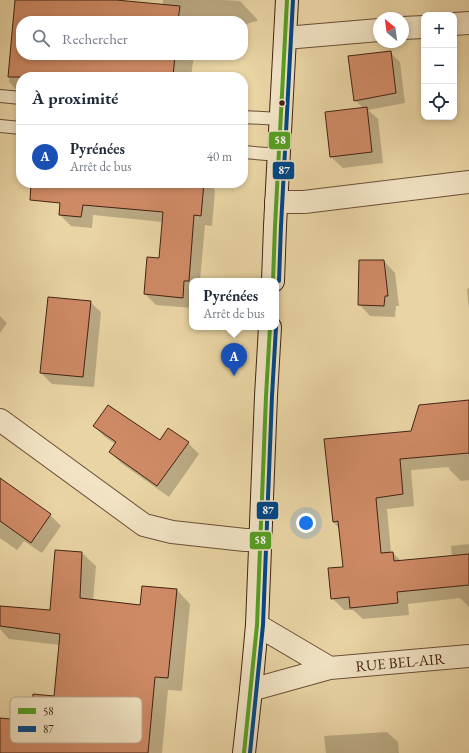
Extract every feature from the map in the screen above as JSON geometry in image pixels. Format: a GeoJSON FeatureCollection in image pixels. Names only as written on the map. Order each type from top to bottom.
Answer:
{"type":"FeatureCollection","features":[{"type":"Feature","properties":{"kind":"street"},"geometry":{"type":"LineString","coordinates":[[273,278],[278,156],[287,0]]}},
{"type":"Feature","properties":{"kind":"street"},"geometry":{"type":"LineString","coordinates":[[457,24],[469,23]]}},
{"type":"Feature","properties":{"kind":"street"},"geometry":{"type":"LineString","coordinates":[[409,27],[421,26]]}},
{"type":"Feature","properties":{"kind":"street"},"geometry":{"type":"LineString","coordinates":[[285,38],[373,31]]}},
{"type":"Feature","properties":{"kind":"street"},"geometry":{"type":"LineString","coordinates":[[276,202],[304,202],[469,182]]}},
{"type":"Feature","properties":{"kind":"street"},"geometry":{"type":"LineString","coordinates":[[244,753],[252,690],[257,625],[270,330]]}},
{"type":"Feature","properties":{"kind":"street"},"geometry":{"type":"LineString","coordinates":[[0,420],[144,525],[172,532],[245,540],[260,540]]}},
{"type":"Feature","properties":{"kind":"street"},"geometry":{"type":"LineString","coordinates":[[257,625],[330,668]]}},
{"type":"Feature","properties":{"kind":"street","name":"RUE BEL-AIR"},"geometry":{"type":"LineString","coordinates":[[252,690],[330,668],[469,656]]}},
{"type":"Feature","properties":{"kind":"lane"},"geometry":{"type":"LineString","coordinates":[[0,96],[16,98]]}},
{"type":"Feature","properties":{"kind":"lane"},"geometry":{"type":"LineString","coordinates":[[248,117],[280,119]]}},
{"type":"Feature","properties":{"kind":"lane"},"geometry":{"type":"LineString","coordinates":[[0,126],[16,128]]}},
{"type":"Feature","properties":{"kind":"lane"},"geometry":{"type":"LineString","coordinates":[[248,153],[278,156]]}},
{"type":"Feature","properties":{"kind":"building"},"geometry":{"type":"Polygon","coordinates":[[[15,0],[116,0],[180,6],[179,16],[16,16],[16,60],[175,60],[173,72],[16,72],[16,77],[8,77],[15,0]]]}},
{"type":"Feature","properties":{"kind":"building"},"geometry":{"type":"Polygon","coordinates":[[[391,51],[396,93],[354,101],[348,56],[391,51]]]}},
{"type":"Feature","properties":{"kind":"building"},"geometry":{"type":"Polygon","coordinates":[[[367,107],[372,152],[330,157],[325,112],[367,107]]]}},
{"type":"Feature","properties":{"kind":"building"},"geometry":{"type":"Polygon","coordinates":[[[31,188],[204,188],[201,216],[194,215],[189,281],[184,281],[183,298],[144,294],[147,257],[159,258],[163,212],[83,205],[81,217],[59,215],[60,203],[30,200],[31,188]]]}},
{"type":"Feature","properties":{"kind":"building"},"geometry":{"type":"Polygon","coordinates":[[[359,260],[384,260],[388,296],[385,296],[384,306],[358,305],[359,260]]]}},
{"type":"Feature","properties":{"kind":"building"},"geometry":{"type":"Polygon","coordinates":[[[48,297],[91,301],[83,377],[40,373],[48,297]]]}},
{"type":"Feature","properties":{"kind":"building"},"geometry":{"type":"Polygon","coordinates":[[[469,400],[469,453],[400,459],[403,494],[376,498],[381,553],[393,552],[394,561],[469,554],[469,585],[397,592],[398,603],[350,608],[349,597],[331,599],[328,568],[343,567],[338,521],[333,522],[324,439],[411,431],[419,405],[469,400]]]}},
{"type":"Feature","properties":{"kind":"building"},"geometry":{"type":"Polygon","coordinates":[[[108,405],[160,440],[168,428],[189,442],[157,486],[109,452],[116,442],[93,426],[108,405]]]}},
{"type":"Feature","properties":{"kind":"building"},"geometry":{"type":"Polygon","coordinates":[[[0,478],[51,514],[31,543],[0,521],[0,478]]]}},
{"type":"Feature","properties":{"kind":"building"},"geometry":{"type":"Polygon","coordinates":[[[55,550],[82,552],[80,598],[140,605],[142,586],[177,589],[168,678],[155,677],[148,753],[0,753],[0,718],[10,719],[10,743],[142,743],[142,697],[33,697],[33,694],[54,696],[60,634],[0,626],[0,606],[50,610],[55,550]]]}},
{"type":"Feature","properties":{"kind":"transit line","name":"58"},"geometry":{"type":"LineString","coordinates":[[273,278],[287,0]]}},
{"type":"Feature","properties":{"kind":"transit line","name":"87"},"geometry":{"type":"LineString","coordinates":[[279,281],[293,0]]}},
{"type":"Feature","properties":{"kind":"transit line","name":"58"},"geometry":{"type":"LineString","coordinates":[[244,753],[257,625],[270,330]]}},
{"type":"Feature","properties":{"kind":"transit line","name":"87"},"geometry":{"type":"LineString","coordinates":[[250,753],[263,625],[276,330]]}},
{"type":"Feature","properties":{"kind":"place","name":"Pyrénées"},"geometry":{"type":"Point","coordinates":[234,376]}}]}
